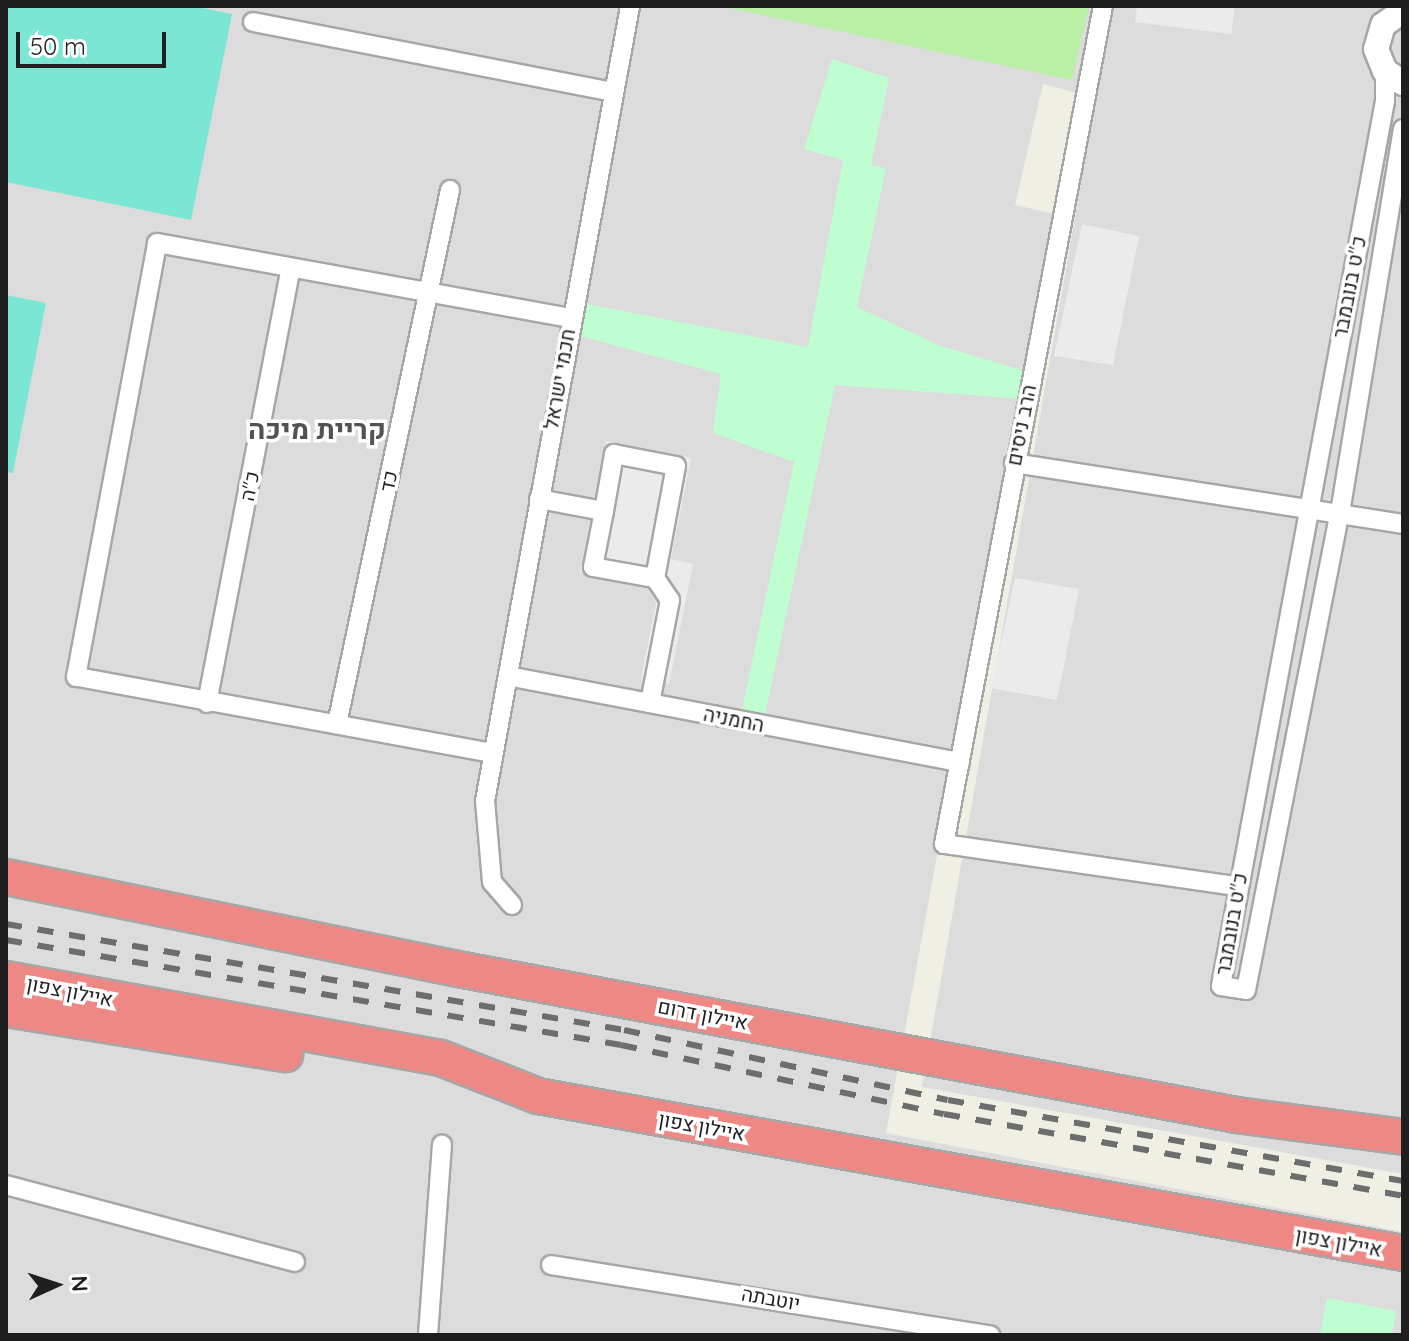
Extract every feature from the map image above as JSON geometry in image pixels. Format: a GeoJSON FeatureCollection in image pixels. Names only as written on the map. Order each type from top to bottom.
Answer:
{"type":"FeatureCollection","features":[{"type":"Feature","properties":{"kind":"highway"},"geometry":{"type":"LineString","coordinates":[[6,865],[265,930]]}},
{"type":"Feature","properties":{"kind":"highway","name":"איילון דרום"},"geometry":{"type":"LineString","coordinates":[[6,877],[265,930],[1237,1115],[1403,1137]]}},
{"type":"Feature","properties":{"kind":"highway","name":"איילון צפון"},"geometry":{"type":"LineString","coordinates":[[6,979],[441,1058],[538,1096],[1403,1253]]}},
{"type":"Feature","properties":{"kind":"highway"},"geometry":{"type":"LineString","coordinates":[[6,1009],[538,1096]]}},
{"type":"Feature","properties":{"kind":"street","name":"חכמי ישראל"},"geometry":{"type":"LineString","coordinates":[[512,905],[492,882],[487,853],[485,801],[570,318],[630,6]]}},
{"type":"Feature","properties":{"kind":"street","name":"הרב ניסים"},"geometry":{"type":"LineString","coordinates":[[1103,6],[944,844],[1236,886]]}},
{"type":"Feature","properties":{"kind":"street"},"geometry":{"type":"LineString","coordinates":[[1394,77],[1377,58],[1377,36],[1401,10]]}},
{"type":"Feature","properties":{"kind":"street"},"geometry":{"type":"LineString","coordinates":[[253,22],[613,92]]}},
{"type":"Feature","properties":{"kind":"street","name":"כ\"ט בנובמבר"},"geometry":{"type":"LineString","coordinates":[[1394,77],[1385,101],[1307,506],[1236,886],[1221,986],[1246,990],[1340,513],[1403,129]]}},
{"type":"Feature","properties":{"kind":"street","name":"כד"},"geometry":{"type":"LineString","coordinates":[[337,724],[450,190]]}},
{"type":"Feature","properties":{"kind":"street"},"geometry":{"type":"LineString","coordinates":[[492,753],[76,677],[157,243],[570,318]]}},
{"type":"Feature","properties":{"kind":"street","name":"כ\"ה"},"geometry":{"type":"LineString","coordinates":[[207,703],[291,268]]}},
{"type":"Feature","properties":{"kind":"street"},"geometry":{"type":"LineString","coordinates":[[650,703],[670,600],[655,578],[676,466],[614,454],[593,567],[655,578]]}},
{"type":"Feature","properties":{"kind":"street"},"geometry":{"type":"LineString","coordinates":[[1014,463],[1307,506],[1403,524]]}},
{"type":"Feature","properties":{"kind":"street"},"geometry":{"type":"LineString","coordinates":[[539,499],[604,511]]}},
{"type":"Feature","properties":{"kind":"street","name":"החמניה"},"geometry":{"type":"LineString","coordinates":[[508,676],[960,762]]}},
{"type":"Feature","properties":{"kind":"street"},"geometry":{"type":"LineString","coordinates":[[428,1335],[442,1145]]}},
{"type":"Feature","properties":{"kind":"street"},"geometry":{"type":"LineString","coordinates":[[6,1185],[295,1262]]}},
{"type":"Feature","properties":{"kind":"street","name":"יוטבתה"},"geometry":{"type":"LineString","coordinates":[[551,1265],[920,1330],[990,1335]]}},
{"type":"Feature","properties":{"kind":"shaded area"},"geometry":{"type":"Polygon","coordinates":[[[6,6],[1403,6],[1403,1174],[922,1087],[1096,98],[1043,84],[1015,205],[1055,214],[886,1133],[1403,1232],[1403,1335],[6,1335],[6,6]]]}},
{"type":"Feature","properties":{"kind":"shaded area"},"geometry":{"type":"Polygon","coordinates":[[[6,6],[193,6],[232,14],[191,220],[6,182],[6,6]]]}},
{"type":"Feature","properties":{"kind":"shaded area"},"geometry":{"type":"Polygon","coordinates":[[[1137,6],[1235,6],[1231,34],[1135,22],[1137,6]]]}},
{"type":"Feature","properties":{"kind":"shaded area"},"geometry":{"type":"Polygon","coordinates":[[[1082,224],[1139,236],[1113,365],[1054,356],[1082,224]]]}},
{"type":"Feature","properties":{"kind":"shaded area"},"geometry":{"type":"Polygon","coordinates":[[[6,295],[46,303],[13,473],[6,472],[6,295]]]}},
{"type":"Feature","properties":{"kind":"shaded area"},"geometry":{"type":"Polygon","coordinates":[[[606,441],[691,458],[671,559],[693,564],[669,684],[641,679],[656,603],[646,586],[580,573],[606,441]]]}},
{"type":"Feature","properties":{"kind":"shaded area"},"geometry":{"type":"Polygon","coordinates":[[[1015,578],[1079,589],[1057,700],[991,688],[1015,578]]]}},
{"type":"Feature","properties":{"kind":"green space"},"geometry":{"type":"Polygon","coordinates":[[[719,6],[1089,6],[1072,80],[719,6]]]}},
{"type":"Feature","properties":{"kind":"green space"},"geometry":{"type":"Polygon","coordinates":[[[832,59],[889,78],[871,165],[886,168],[857,307],[941,346],[1031,373],[1026,399],[835,385],[763,724],[740,720],[794,462],[713,433],[721,374],[576,335],[582,303],[808,347],[843,160],[804,149],[832,59]]]}},
{"type":"Feature","properties":{"kind":"green space"},"geometry":{"type":"Polygon","coordinates":[[[1327,1298],[1396,1311],[1392,1335],[1320,1335],[1327,1298]]]}},
{"type":"Feature","properties":{"kind":"railway"},"geometry":{"type":"LineString","coordinates":[[6,924],[624,1030],[948,1100],[1403,1181]]}},
{"type":"Feature","properties":{"kind":"railway"},"geometry":{"type":"LineString","coordinates":[[6,940],[621,1045],[944,1114],[1403,1196]]}},
{"type":"Feature","properties":{"kind":"district","name":"קריית מיכה"},"geometry":{"type":"Point","coordinates":[317,429]}}]}
